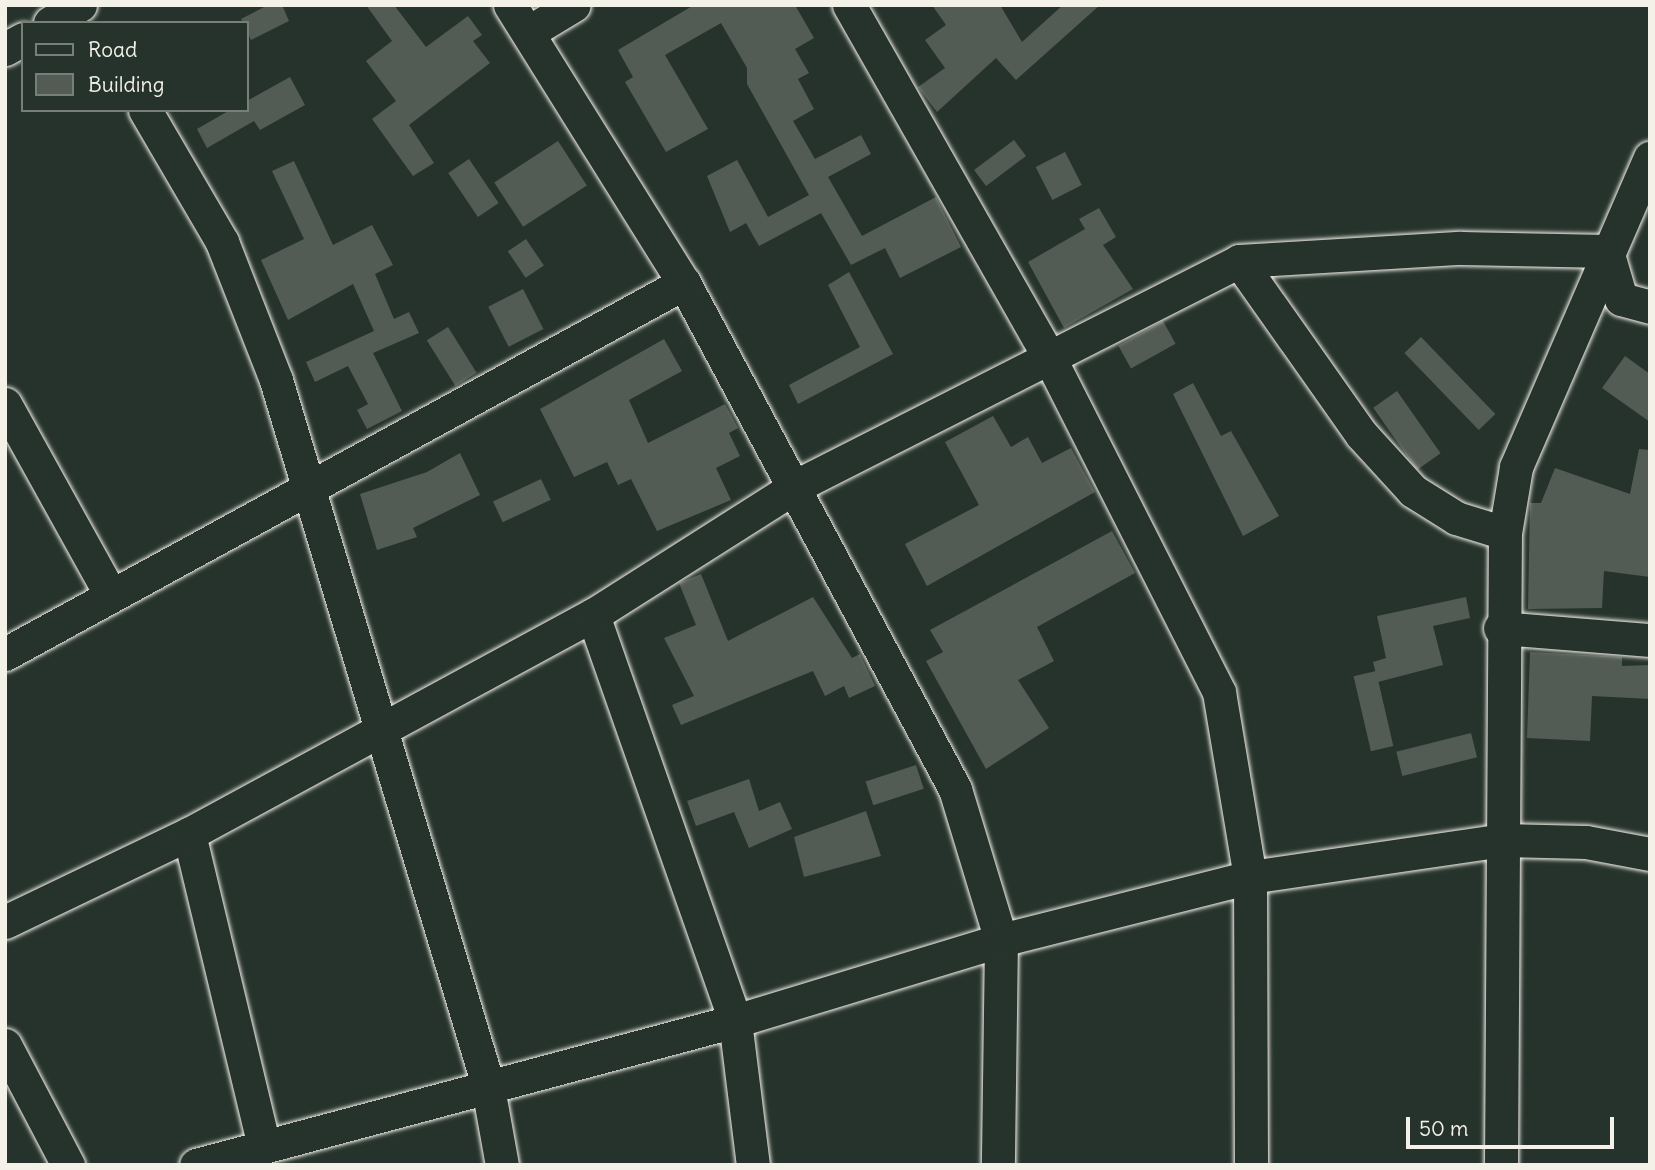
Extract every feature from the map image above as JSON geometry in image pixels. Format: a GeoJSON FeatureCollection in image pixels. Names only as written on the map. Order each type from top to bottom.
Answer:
{"type":"FeatureCollection","features":[{"type":"Feature","properties":{"kind":"street"},"geometry":{"type":"LineString","coordinates":[[54,21],[82,5],[94,21]]}},
{"type":"Feature","properties":{"kind":"street"},"geometry":{"type":"LineString","coordinates":[[574,5],[520,18],[684,283],[796,486],[955,789],[1001,940],[998,1165]]}},
{"type":"Feature","properties":{"kind":"street"},"geometry":{"type":"LineString","coordinates":[[849,5],[1048,355],[1219,692],[1250,877],[1251,1165]]}},
{"type":"Feature","properties":{"kind":"street"},"geometry":{"type":"LineString","coordinates":[[5,49],[21,40]]}},
{"type":"Feature","properties":{"kind":"street"},"geometry":{"type":"LineString","coordinates":[[146,112],[222,242],[275,380],[305,494],[487,1082],[502,1165]]}},
{"type":"Feature","properties":{"kind":"street"},"geometry":{"type":"LineString","coordinates":[[1501,1165],[1503,840],[1500,628],[1505,533],[1516,467],[1606,251],[1650,158]]}},
{"type":"Feature","properties":{"kind":"street"},"geometry":{"type":"LineString","coordinates":[[5,922],[189,834],[376,729],[593,615],[796,486],[1048,355],[1239,261],[1461,248],[1606,251]]}},
{"type":"Feature","properties":{"kind":"street"},"geometry":{"type":"LineString","coordinates":[[1606,251],[1621,299],[1650,307]]}},
{"type":"Feature","properties":{"kind":"street"},"geometry":{"type":"LineString","coordinates":[[1239,261],[1361,434],[1413,491],[1456,518],[1505,533]]}},
{"type":"Feature","properties":{"kind":"street"},"geometry":{"type":"LineString","coordinates":[[5,654],[109,592],[305,494],[684,283]]}},
{"type":"Feature","properties":{"kind":"street"},"geometry":{"type":"LineString","coordinates":[[5,404],[109,592]]}},
{"type":"Feature","properties":{"kind":"street"},"geometry":{"type":"LineString","coordinates":[[593,615],[735,1021],[753,1165]]}},
{"type":"Feature","properties":{"kind":"street"},"geometry":{"type":"LineString","coordinates":[[1500,628],[1650,640]]}},
{"type":"Feature","properties":{"kind":"street"},"geometry":{"type":"LineString","coordinates":[[189,834],[264,1146]]}},
{"type":"Feature","properties":{"kind":"street"},"geometry":{"type":"LineString","coordinates":[[196,1165],[487,1082],[735,1021],[1001,940],[1250,877],[1503,840],[1586,842],[1650,854]]}},
{"type":"Feature","properties":{"kind":"street"},"geometry":{"type":"LineString","coordinates":[[5,1045],[68,1165]]}},
{"type":"Feature","properties":{"kind":"building"},"geometry":{"type":"Polygon","coordinates":[[[268,5],[282,5],[289,21],[251,40],[248,21],[241,19],[268,5]]]}},
{"type":"Feature","properties":{"kind":"building"},"geometry":{"type":"Polygon","coordinates":[[[366,5],[394,5],[426,47],[468,16],[482,35],[473,41],[490,63],[409,125],[434,163],[413,176],[372,119],[396,101],[366,61],[392,41],[366,5]]]}},
{"type":"Feature","properties":{"kind":"building"},"geometry":{"type":"Polygon","coordinates":[[[694,5],[795,5],[814,38],[795,49],[809,73],[798,79],[814,109],[793,121],[815,159],[861,135],[871,154],[828,177],[862,236],[936,197],[961,247],[900,278],[885,248],[851,265],[821,213],[759,246],[746,223],[730,232],[707,176],[737,160],[768,217],[809,195],[747,84],[747,68],[721,23],[665,55],[708,129],[666,152],[625,82],[633,77],[618,50],[694,5]]]}},
{"type":"Feature","properties":{"kind":"building"},"geometry":{"type":"Polygon","coordinates":[[[932,5],[1000,5],[1022,42],[1063,5],[1100,5],[1016,80],[996,58],[937,112],[918,87],[945,68],[925,40],[946,25],[932,5]]]}},
{"type":"Feature","properties":{"kind":"building"},"geometry":{"type":"Polygon","coordinates":[[[290,77],[305,105],[260,130],[254,121],[207,148],[197,129],[227,112],[248,112],[248,100],[290,77]]]}},
{"type":"Feature","properties":{"kind":"building"},"geometry":{"type":"Polygon","coordinates":[[[1014,140],[1026,156],[986,186],[974,170],[1014,140]]]}},
{"type":"Feature","properties":{"kind":"building"},"geometry":{"type":"Polygon","coordinates":[[[558,141],[587,185],[523,227],[494,182],[558,141]]]}},
{"type":"Feature","properties":{"kind":"building"},"geometry":{"type":"Polygon","coordinates":[[[1065,152],[1082,185],[1052,200],[1036,167],[1065,152]]]}},
{"type":"Feature","properties":{"kind":"building"},"geometry":{"type":"Polygon","coordinates":[[[469,159],[499,203],[478,217],[448,173],[469,159]]]}},
{"type":"Feature","properties":{"kind":"building"},"geometry":{"type":"Polygon","coordinates":[[[294,161],[333,245],[372,225],[393,265],[375,274],[394,319],[409,312],[419,333],[373,353],[402,411],[367,429],[357,410],[368,404],[348,366],[315,382],[306,362],[374,331],[353,284],[288,320],[261,260],[304,239],[272,171],[294,161]]]}},
{"type":"Feature","properties":{"kind":"building"},"geometry":{"type":"Polygon","coordinates":[[[1099,208],[1116,237],[1103,245],[1133,289],[1064,328],[1028,262],[1085,229],[1079,219],[1099,208]]]}},
{"type":"Feature","properties":{"kind":"building"},"geometry":{"type":"Polygon","coordinates":[[[526,239],[544,266],[526,278],[508,251],[526,239]]]}},
{"type":"Feature","properties":{"kind":"building"},"geometry":{"type":"Polygon","coordinates":[[[849,272],[893,354],[798,404],[789,385],[860,347],[828,285],[849,272]]]}},
{"type":"Feature","properties":{"kind":"building"},"geometry":{"type":"Polygon","coordinates":[[[523,289],[543,329],[509,347],[488,307],[523,289]]]}},
{"type":"Feature","properties":{"kind":"building"},"geometry":{"type":"Polygon","coordinates":[[[1163,321],[1176,344],[1131,368],[1118,346],[1163,321]]]}},
{"type":"Feature","properties":{"kind":"building"},"geometry":{"type":"Polygon","coordinates":[[[448,327],[477,373],[455,386],[427,340],[448,327]]]}},
{"type":"Feature","properties":{"kind":"building"},"geometry":{"type":"Polygon","coordinates":[[[1421,337],[1495,414],[1479,430],[1404,353],[1421,337]]]}},
{"type":"Feature","properties":{"kind":"building"},"geometry":{"type":"Polygon","coordinates":[[[664,339],[682,371],[629,400],[648,443],[725,404],[738,428],[729,433],[740,456],[716,468],[731,500],[657,531],[631,479],[618,485],[607,462],[574,477],[540,409],[664,339]]]}},
{"type":"Feature","properties":{"kind":"building"},"geometry":{"type":"Polygon","coordinates":[[[1625,356],[1650,374],[1650,422],[1602,388],[1625,356]]]}},
{"type":"Feature","properties":{"kind":"building"},"geometry":{"type":"Polygon","coordinates":[[[1193,383],[1221,436],[1231,431],[1279,516],[1243,536],[1173,394],[1193,383]]]}},
{"type":"Feature","properties":{"kind":"building"},"geometry":{"type":"Polygon","coordinates":[[[1397,391],[1441,453],[1417,470],[1373,408],[1397,391]]]}},
{"type":"Feature","properties":{"kind":"building"},"geometry":{"type":"Polygon","coordinates":[[[993,416],[1011,447],[1028,437],[1042,463],[1071,448],[1095,492],[927,586],[905,544],[979,505],[945,442],[993,416]]]}},
{"type":"Feature","properties":{"kind":"building"},"geometry":{"type":"Polygon","coordinates":[[[1639,449],[1650,450],[1650,577],[1604,571],[1602,608],[1528,609],[1530,503],[1541,503],[1555,468],[1630,494],[1639,449]]]}},
{"type":"Feature","properties":{"kind":"building"},"geometry":{"type":"Polygon","coordinates":[[[460,453],[480,495],[413,528],[417,537],[377,550],[360,494],[427,472],[460,453]]]}},
{"type":"Feature","properties":{"kind":"building"},"geometry":{"type":"Polygon","coordinates":[[[541,479],[551,500],[503,522],[493,501],[541,479]]]}},
{"type":"Feature","properties":{"kind":"building"},"geometry":{"type":"Polygon","coordinates":[[[1112,531],[1135,573],[1037,627],[1054,661],[1018,680],[1049,728],[986,769],[926,661],[943,652],[930,630],[1112,531]]]}},
{"type":"Feature","properties":{"kind":"building"},"geometry":{"type":"Polygon","coordinates":[[[701,574],[728,641],[813,597],[852,658],[860,654],[875,686],[849,698],[844,686],[825,696],[813,671],[681,725],[672,705],[694,696],[664,638],[696,625],[679,583],[701,574]]]}},
{"type":"Feature","properties":{"kind":"building"},"geometry":{"type":"Polygon","coordinates":[[[1466,597],[1470,618],[1433,626],[1443,665],[1378,682],[1373,662],[1386,658],[1377,616],[1466,597]]]}},
{"type":"Feature","properties":{"kind":"building"},"geometry":{"type":"Polygon","coordinates":[[[1530,652],[1622,657],[1622,666],[1650,665],[1650,699],[1592,696],[1590,741],[1527,738],[1530,652]]]}},
{"type":"Feature","properties":{"kind":"building"},"geometry":{"type":"Polygon","coordinates":[[[1376,671],[1393,746],[1371,751],[1354,676],[1376,671]]]}},
{"type":"Feature","properties":{"kind":"building"},"geometry":{"type":"Polygon","coordinates":[[[1471,733],[1477,757],[1402,776],[1396,752],[1471,733]]]}},
{"type":"Feature","properties":{"kind":"building"},"geometry":{"type":"Polygon","coordinates":[[[916,765],[924,789],[873,805],[866,781],[916,765]]]}},
{"type":"Feature","properties":{"kind":"building"},"geometry":{"type":"Polygon","coordinates":[[[749,779],[759,811],[780,802],[792,829],[749,848],[734,812],[696,826],[687,801],[749,779]]]}},
{"type":"Feature","properties":{"kind":"building"},"geometry":{"type":"Polygon","coordinates":[[[866,811],[881,856],[804,877],[794,837],[866,811]]]}}]}
